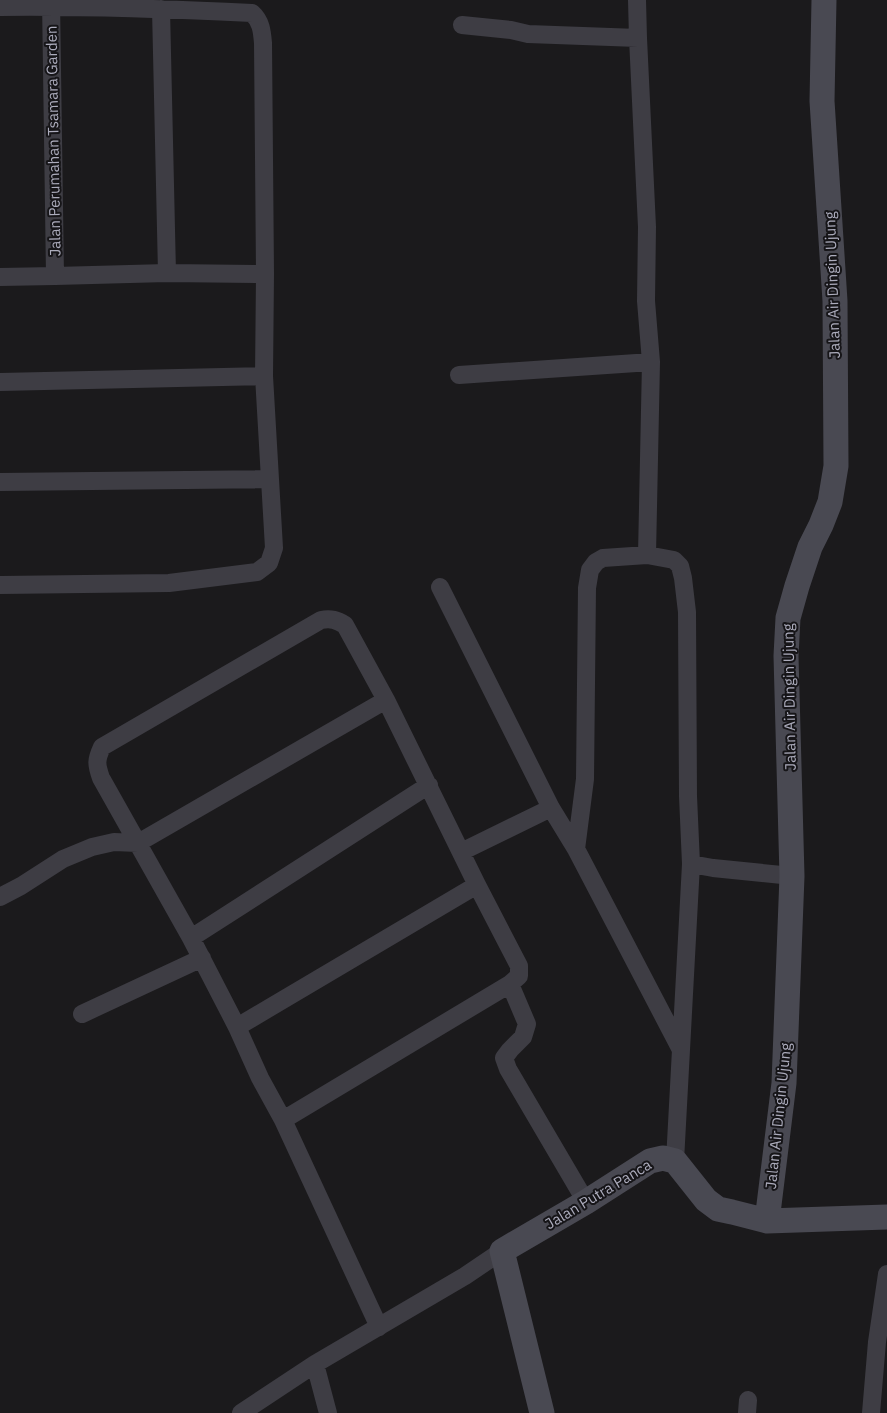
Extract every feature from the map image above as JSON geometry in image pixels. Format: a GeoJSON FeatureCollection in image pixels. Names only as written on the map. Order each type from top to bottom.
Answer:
{"type":"FeatureCollection","features":[{"type":"Feature","properties":{"kind":"street"},"geometry":{"type":"LineString","coordinates":[[637,0],[647,227],[646,301],[651,362],[647,555]]}},
{"type":"Feature","properties":{"kind":"street","name":"Jalan Air Dingin Ujung"},"geometry":{"type":"LineString","coordinates":[[767,1221],[784,1084],[792,876],[786,656],[788,618],[810,547],[830,502],[836,466],[835,301],[822,101],[824,0]]}},
{"type":"Feature","properties":{"kind":"street","name":"Jalan Perumahan Tsamara Garden"},"geometry":{"type":"LineString","coordinates":[[0,7],[52,3],[252,13],[258,19],[263,43],[264,376],[274,548],[269,563],[257,572],[169,583],[0,585]]}},
{"type":"Feature","properties":{"kind":"street","name":"Jalan Perumahan Tsamara Garden"},"geometry":{"type":"LineString","coordinates":[[52,3],[55,276]]}},
{"type":"Feature","properties":{"kind":"street"},"geometry":{"type":"LineString","coordinates":[[161,9],[167,273]]}},
{"type":"Feature","properties":{"kind":"street"},"geometry":{"type":"LineString","coordinates":[[462,25],[511,30],[528,34],[638,38]]}},
{"type":"Feature","properties":{"kind":"street","name":"Jalan Perumahan Tsamara Garden"},"geometry":{"type":"LineString","coordinates":[[0,277],[167,273],[265,274]]}},
{"type":"Feature","properties":{"kind":"street"},"geometry":{"type":"LineString","coordinates":[[459,376],[651,362]]}},
{"type":"Feature","properties":{"kind":"street"},"geometry":{"type":"LineString","coordinates":[[0,382],[264,376]]}},
{"type":"Feature","properties":{"kind":"street"},"geometry":{"type":"LineString","coordinates":[[0,482],[270,479]]}},
{"type":"Feature","properties":{"kind":"street"},"geometry":{"type":"LineString","coordinates":[[576,849],[585,779],[587,588],[590,570],[596,562],[603,558],[647,555],[674,560],[680,566],[687,612],[688,796],[691,864],[675,1161],[706,1200],[718,1208],[767,1221],[887,1217]]}},
{"type":"Feature","properties":{"kind":"street"},"geometry":{"type":"LineString","coordinates":[[440,587],[551,808],[576,849],[680,1049]]}},
{"type":"Feature","properties":{"kind":"street"},"geometry":{"type":"LineString","coordinates":[[283,1120],[510,984],[519,976],[519,966],[386,700],[345,625],[336,620],[326,619],[321,620],[102,747],[97,765],[101,778],[202,958],[237,1027],[260,1078],[283,1120],[378,1327]]}},
{"type":"Feature","properties":{"kind":"street"},"geometry":{"type":"LineString","coordinates":[[0,897],[63,859],[85,850],[114,842],[138,843],[386,700]]}},
{"type":"Feature","properties":{"kind":"street"},"geometry":{"type":"LineString","coordinates":[[191,938],[429,785]]}},
{"type":"Feature","properties":{"kind":"street"},"geometry":{"type":"LineString","coordinates":[[461,852],[551,808]]}},
{"type":"Feature","properties":{"kind":"street"},"geometry":{"type":"LineString","coordinates":[[691,864],[792,876]]}},
{"type":"Feature","properties":{"kind":"street"},"geometry":{"type":"LineString","coordinates":[[237,1027],[477,885]]}},
{"type":"Feature","properties":{"kind":"street"},"geometry":{"type":"LineString","coordinates":[[82,1014],[202,958]]}},
{"type":"Feature","properties":{"kind":"street"},"geometry":{"type":"LineString","coordinates":[[510,984],[527,1024],[524,1037],[504,1058],[508,1069],[586,1202]]}},
{"type":"Feature","properties":{"kind":"street","name":"Jalan Putra Panca"},"geometry":{"type":"LineString","coordinates":[[241,1413],[316,1364],[465,1276],[650,1161],[663,1158],[675,1161]]}},
{"type":"Feature","properties":{"kind":"street"},"geometry":{"type":"LineString","coordinates":[[502,1252],[542,1413]]}},
{"type":"Feature","properties":{"kind":"street"},"geometry":{"type":"LineString","coordinates":[[871,1413],[877,1342],[887,1274]]}},
{"type":"Feature","properties":{"kind":"street"},"geometry":{"type":"LineString","coordinates":[[316,1364],[328,1413]]}}]}
